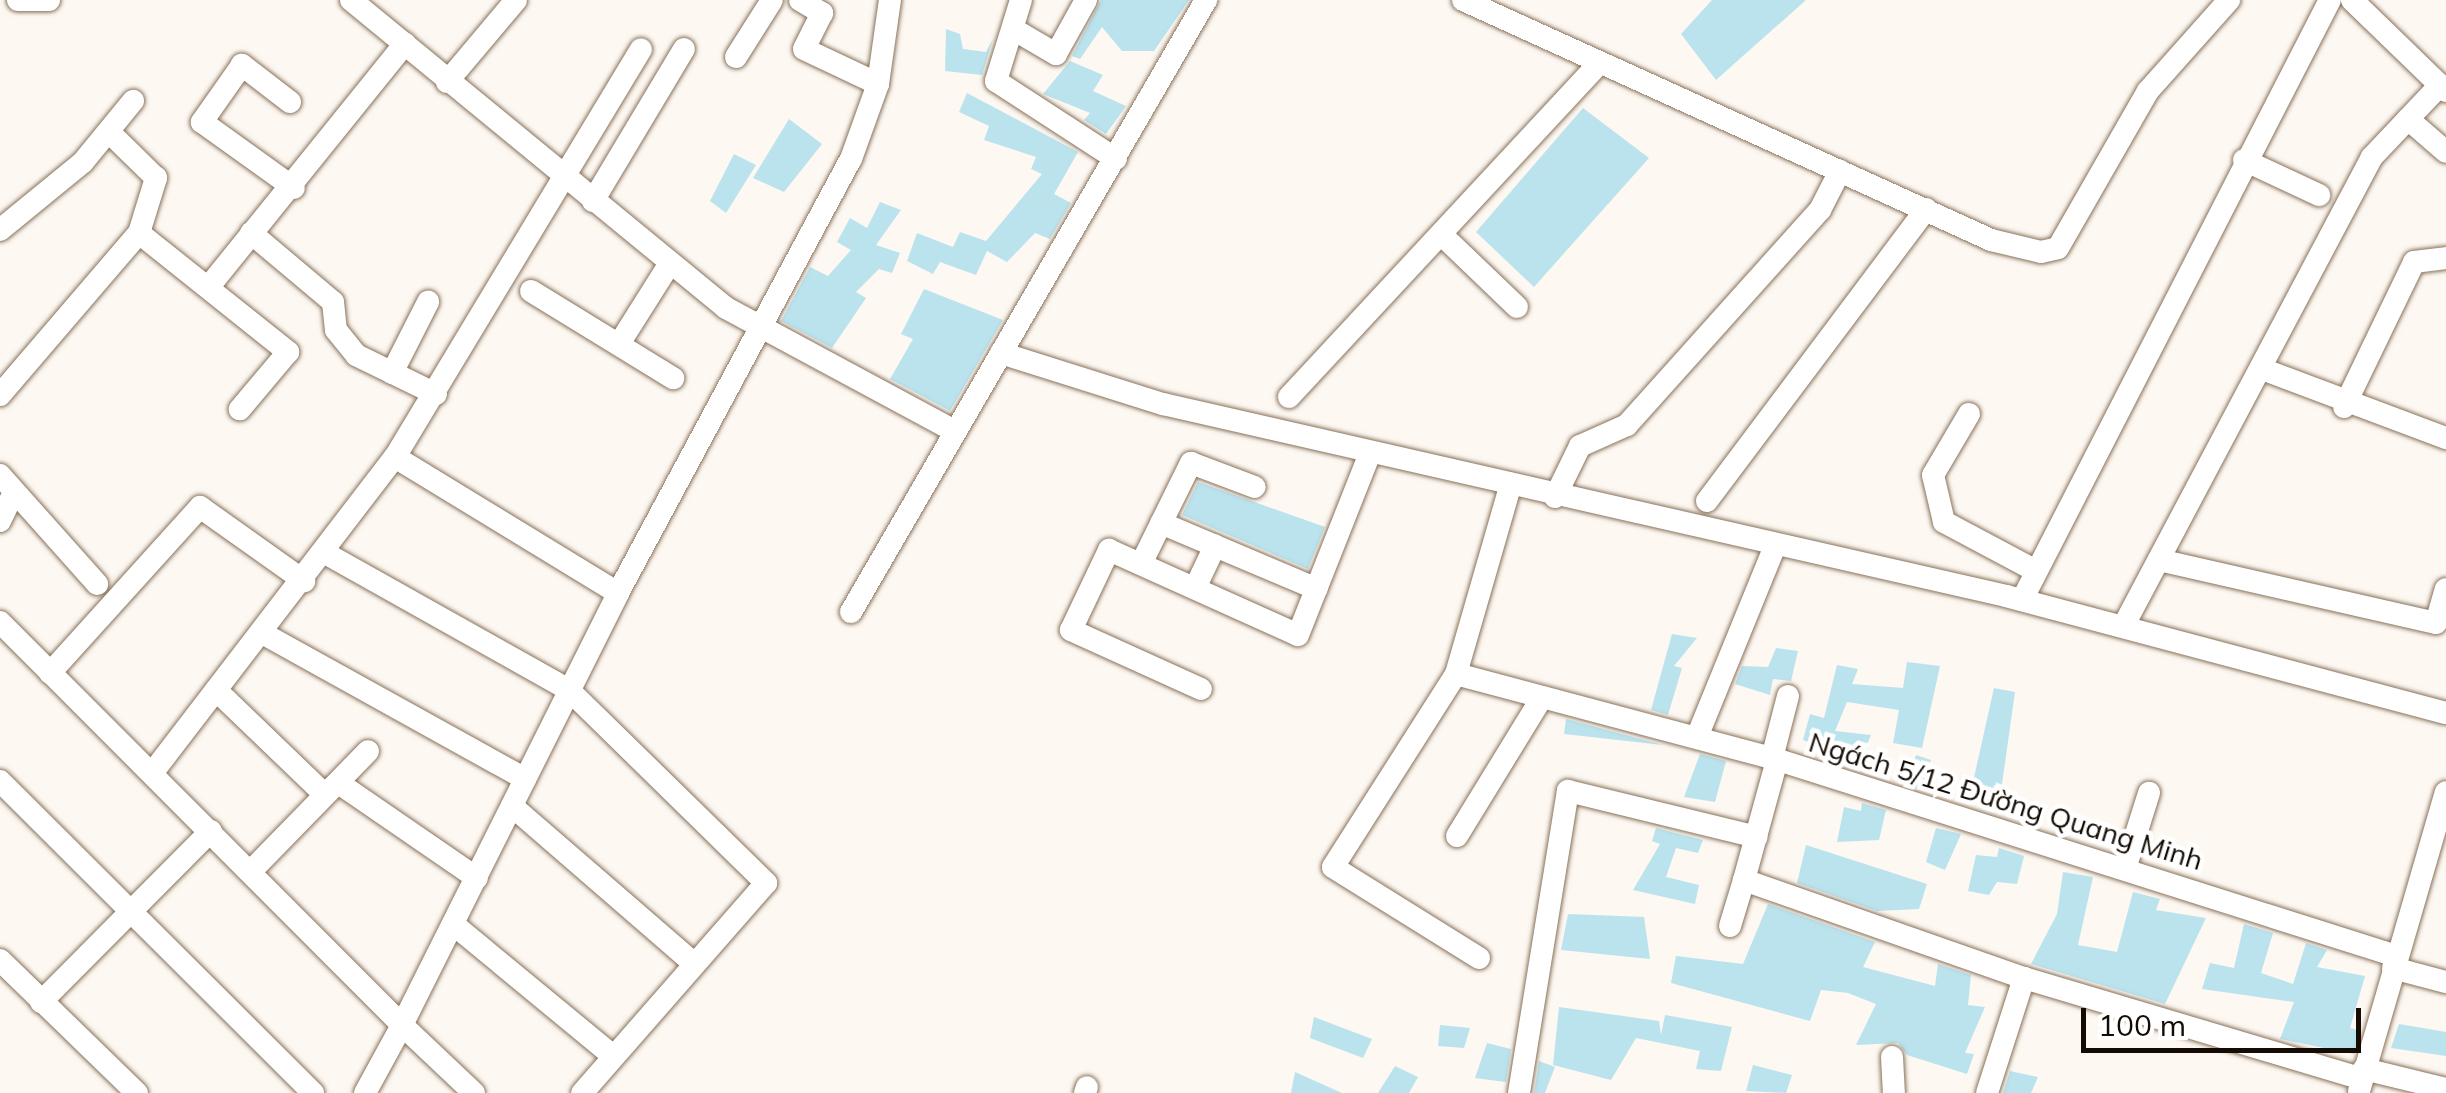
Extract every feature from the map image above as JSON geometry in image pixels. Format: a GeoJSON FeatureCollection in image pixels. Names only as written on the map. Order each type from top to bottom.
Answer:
{"type":"FeatureCollection","features":[{"type":"Feature","properties":{"kind":"street"},"geometry":{"type":"LineString","coordinates":[[18,0],[49,0]]}},
{"type":"Feature","properties":{"kind":"street"},"geometry":{"type":"LineString","coordinates":[[351,0],[559,175],[726,308],[761,321],[953,430]]}},
{"type":"Feature","properties":{"kind":"street"},"geometry":{"type":"LineString","coordinates":[[446,82],[516,0]]}},
{"type":"Feature","properties":{"kind":"street"},"geometry":{"type":"LineString","coordinates":[[736,57],[772,0]]}},
{"type":"Feature","properties":{"kind":"street"},"geometry":{"type":"LineString","coordinates":[[800,0],[822,13],[804,49],[878,84]]}},
{"type":"Feature","properties":{"kind":"street"},"geometry":{"type":"LineString","coordinates":[[364,1093],[402,1025],[618,593],[851,160],[878,84],[890,0]]}},
{"type":"Feature","properties":{"kind":"street"},"geometry":{"type":"LineString","coordinates":[[1019,0],[996,81],[1116,159]]}},
{"type":"Feature","properties":{"kind":"street"},"geometry":{"type":"LineString","coordinates":[[1013,28],[1056,54],[1086,0]]}},
{"type":"Feature","properties":{"kind":"street"},"geometry":{"type":"LineString","coordinates":[[1463,0],[1491,6],[1598,63],[2016,251],[2058,248],[2148,91],[2229,0]]}},
{"type":"Feature","properties":{"kind":"street"},"geometry":{"type":"LineString","coordinates":[[2022,600],[2244,160],[2330,0]]}},
{"type":"Feature","properties":{"kind":"street"},"geometry":{"type":"LineString","coordinates":[[2124,626],[2372,157],[2443,88],[2352,0]]}},
{"type":"Feature","properties":{"kind":"street"},"geometry":{"type":"LineString","coordinates":[[851,612],[953,430],[1116,159],[1200,2]]}},
{"type":"Feature","properties":{"kind":"street"},"geometry":{"type":"LineString","coordinates":[[211,284],[251,233],[294,188],[405,44]]}},
{"type":"Feature","properties":{"kind":"street"},"geometry":{"type":"LineString","coordinates":[[152,772],[304,581],[395,458],[436,394],[559,175],[642,49]]}},
{"type":"Feature","properties":{"kind":"street"},"geometry":{"type":"LineString","coordinates":[[593,202],[684,49]]}},
{"type":"Feature","properties":{"kind":"street"},"geometry":{"type":"LineString","coordinates":[[1289,396],[1444,237],[1598,63]]}},
{"type":"Feature","properties":{"kind":"street"},"geometry":{"type":"LineString","coordinates":[[290,102],[242,65],[202,122],[294,188]]}},
{"type":"Feature","properties":{"kind":"street"},"geometry":{"type":"LineString","coordinates":[[0,230],[110,134],[133,101]]}},
{"type":"Feature","properties":{"kind":"street"},"geometry":{"type":"LineString","coordinates":[[2408,119],[2446,152]]}},
{"type":"Feature","properties":{"kind":"street"},"geometry":{"type":"LineString","coordinates":[[0,395],[139,232],[156,178],[110,134]]}},
{"type":"Feature","properties":{"kind":"street"},"geometry":{"type":"LineString","coordinates":[[2244,160],[2320,195]]}},
{"type":"Feature","properties":{"kind":"street"},"geometry":{"type":"LineString","coordinates":[[1555,497],[1580,446],[1628,425],[1820,210],[1840,171]]}},
{"type":"Feature","properties":{"kind":"street"},"geometry":{"type":"LineString","coordinates":[[1707,501],[1926,209]]}},
{"type":"Feature","properties":{"kind":"street"},"geometry":{"type":"LineString","coordinates":[[139,232],[211,284],[288,352],[240,409]]}},
{"type":"Feature","properties":{"kind":"street"},"geometry":{"type":"LineString","coordinates":[[251,233],[334,302],[336,330],[356,355],[436,394]]}},
{"type":"Feature","properties":{"kind":"street"},"geometry":{"type":"LineString","coordinates":[[1444,237],[1516,307]]}},
{"type":"Feature","properties":{"kind":"street"},"geometry":{"type":"LineString","coordinates":[[2344,407],[2414,262],[2446,258]]}},
{"type":"Feature","properties":{"kind":"street"},"geometry":{"type":"LineString","coordinates":[[619,344],[670,263]]}},
{"type":"Feature","properties":{"kind":"street"},"geometry":{"type":"LineString","coordinates":[[531,291],[673,378]]}},
{"type":"Feature","properties":{"kind":"street"},"geometry":{"type":"LineString","coordinates":[[392,373],[428,302]]}},
{"type":"Feature","properties":{"kind":"street"},"geometry":{"type":"LineString","coordinates":[[1001,353],[1555,497],[2022,600],[2446,713]]}},
{"type":"Feature","properties":{"kind":"street"},"geometry":{"type":"LineString","coordinates":[[2262,370],[2344,407],[2446,438]]}},
{"type":"Feature","properties":{"kind":"street"},"geometry":{"type":"LineString","coordinates":[[1969,414],[1933,475],[1944,522],[2036,571]]}},
{"type":"Feature","properties":{"kind":"street"},"geometry":{"type":"LineString","coordinates":[[1201,689],[1072,630],[1109,550],[1298,635],[1370,452]]}},
{"type":"Feature","properties":{"kind":"street"},"geometry":{"type":"LineString","coordinates":[[395,458],[618,593]]}},
{"type":"Feature","properties":{"kind":"street"},"geometry":{"type":"LineString","coordinates":[[1142,564],[1192,462],[1255,487]]}},
{"type":"Feature","properties":{"kind":"street"},"geometry":{"type":"LineString","coordinates":[[0,521],[7,484]]}},
{"type":"Feature","properties":{"kind":"street"},"geometry":{"type":"LineString","coordinates":[[7,484],[97,584]]}},
{"type":"Feature","properties":{"kind":"street"},"geometry":{"type":"LineString","coordinates":[[1479,958],[1332,867],[1456,674],[1511,484]]}},
{"type":"Feature","properties":{"kind":"street"},"geometry":{"type":"LineString","coordinates":[[50,673],[200,507],[304,581]]}},
{"type":"Feature","properties":{"kind":"street"},"geometry":{"type":"LineString","coordinates":[[1161,523],[1317,589]]}},
{"type":"Feature","properties":{"kind":"street"},"geometry":{"type":"LineString","coordinates":[[1194,588],[1215,546]]}},
{"type":"Feature","properties":{"kind":"street"},"geometry":{"type":"LineString","coordinates":[[1697,736],[1774,548]]}},
{"type":"Feature","properties":{"kind":"street"},"geometry":{"type":"LineString","coordinates":[[325,553],[570,690],[766,883],[691,961],[582,1093]]}},
{"type":"Feature","properties":{"kind":"street"},"geometry":{"type":"LineString","coordinates":[[2159,560],[2436,623],[2446,589]]}},
{"type":"Feature","properties":{"kind":"street"},"geometry":{"type":"LineString","coordinates":[[0,622],[474,1093]]}},
{"type":"Feature","properties":{"kind":"street"},"geometry":{"type":"LineString","coordinates":[[262,632],[525,779]]}},
{"type":"Feature","properties":{"kind":"street","name":"Ngách 5/12 Đường Quang Minh"},"geometry":{"type":"LineString","coordinates":[[1456,674],[1539,702],[1697,736],[1774,759],[2126,869],[2446,982]]}},
{"type":"Feature","properties":{"kind":"street"},"geometry":{"type":"LineString","coordinates":[[216,690],[331,788],[476,878]]}},
{"type":"Feature","properties":{"kind":"street"},"geometry":{"type":"LineString","coordinates":[[1730,926],[1756,837],[1788,696]]}},
{"type":"Feature","properties":{"kind":"street"},"geometry":{"type":"LineString","coordinates":[[1457,836],[1539,702]]}},
{"type":"Feature","properties":{"kind":"street"},"geometry":{"type":"LineString","coordinates":[[252,870],[368,752]]}},
{"type":"Feature","properties":{"kind":"street"},"geometry":{"type":"LineString","coordinates":[[0,781],[313,1093]]}},
{"type":"Feature","properties":{"kind":"street"},"geometry":{"type":"LineString","coordinates":[[1519,1093],[1568,791],[1756,837]]}},
{"type":"Feature","properties":{"kind":"street"},"geometry":{"type":"LineString","coordinates":[[2361,1080],[2446,792]]}},
{"type":"Feature","properties":{"kind":"street"},"geometry":{"type":"LineString","coordinates":[[2126,869],[2149,794]]}},
{"type":"Feature","properties":{"kind":"street"},"geometry":{"type":"LineString","coordinates":[[512,806],[691,961]]}},
{"type":"Feature","properties":{"kind":"street"},"geometry":{"type":"LineString","coordinates":[[41,1002],[212,832]]}},
{"type":"Feature","properties":{"kind":"street"},"geometry":{"type":"LineString","coordinates":[[2422,869],[2446,874]]}},
{"type":"Feature","properties":{"kind":"street"},"geometry":{"type":"LineString","coordinates":[[1744,880],[2024,978],[2361,1080],[2446,1089]]}},
{"type":"Feature","properties":{"kind":"street"},"geometry":{"type":"LineString","coordinates":[[453,924],[613,1056]]}},
{"type":"Feature","properties":{"kind":"street"},"geometry":{"type":"LineString","coordinates":[[0,960],[137,1093]]}},
{"type":"Feature","properties":{"kind":"street"},"geometry":{"type":"LineString","coordinates":[[1986,1093],[2024,978]]}},
{"type":"Feature","properties":{"kind":"street"},"geometry":{"type":"LineString","coordinates":[[1892,1056],[1894,1093]]}},
{"type":"Feature","properties":{"kind":"building"},"geometry":{"type":"Polygon","coordinates":[[[1101,0],[1189,0],[1154,51],[1122,51],[1102,27],[1080,59],[1072,56],[1101,0]]]}},
{"type":"Feature","properties":{"kind":"building"},"geometry":{"type":"Polygon","coordinates":[[[1712,0],[1806,0],[1716,80],[1681,34],[1712,0]]]}},
{"type":"Feature","properties":{"kind":"building"},"geometry":{"type":"Polygon","coordinates":[[[946,29],[960,34],[963,49],[986,52],[993,39],[982,75],[945,71],[946,29]]]}},
{"type":"Feature","properties":{"kind":"building"},"geometry":{"type":"Polygon","coordinates":[[[1070,61],[1103,75],[1093,91],[1126,106],[1106,134],[1084,120],[1090,113],[1043,94],[1070,61]]]}},
{"type":"Feature","properties":{"kind":"building"},"geometry":{"type":"Polygon","coordinates":[[[967,93],[1078,152],[1054,194],[1071,203],[1050,239],[1035,233],[1007,262],[987,251],[976,275],[940,262],[933,274],[907,261],[917,233],[953,247],[960,232],[986,241],[1042,174],[1031,169],[1036,157],[984,140],[989,126],[959,112],[967,93]]]}},
{"type":"Feature","properties":{"kind":"building"},"geometry":{"type":"Polygon","coordinates":[[[1583,108],[1649,158],[1534,287],[1476,232],[1583,108]]]}},
{"type":"Feature","properties":{"kind":"building"},"geometry":{"type":"Polygon","coordinates":[[[789,119],[822,144],[784,192],[753,178],[789,119]]]}},
{"type":"Feature","properties":{"kind":"building"},"geometry":{"type":"Polygon","coordinates":[[[734,154],[756,165],[726,213],[710,201],[734,154]]]}},
{"type":"Feature","properties":{"kind":"building"},"geometry":{"type":"Polygon","coordinates":[[[880,202],[901,210],[876,245],[900,253],[892,273],[879,269],[856,292],[866,298],[832,348],[781,321],[810,267],[828,276],[851,250],[837,242],[850,218],[867,228],[880,202]]]}},
{"type":"Feature","properties":{"kind":"building"},"geometry":{"type":"Polygon","coordinates":[[[924,289],[1003,320],[950,411],[890,379],[913,339],[901,334],[924,289]]]}},
{"type":"Feature","properties":{"kind":"building"},"geometry":{"type":"Polygon","coordinates":[[[1198,482],[1325,527],[1308,569],[1182,515],[1198,482]]]}},
{"type":"Feature","properties":{"kind":"building"},"geometry":{"type":"Polygon","coordinates":[[[1672,634],[1697,638],[1674,666],[1682,668],[1668,715],[1651,710],[1672,634]]]}},
{"type":"Feature","properties":{"kind":"building"},"geometry":{"type":"Polygon","coordinates":[[[1776,648],[1798,651],[1791,681],[1773,679],[1770,695],[1735,684],[1742,666],[1768,667],[1776,648]]]}},
{"type":"Feature","properties":{"kind":"building"},"geometry":{"type":"Polygon","coordinates":[[[1907,662],[1940,666],[1922,748],[1893,743],[1899,710],[1847,702],[1835,731],[1871,735],[1860,761],[1803,740],[1810,714],[1824,718],[1837,665],[1858,669],[1852,684],[1903,688],[1907,662]]]}},
{"type":"Feature","properties":{"kind":"building"},"geometry":{"type":"Polygon","coordinates":[[[1994,688],[2015,692],[2001,791],[1973,782],[1994,688]]]}},
{"type":"Feature","properties":{"kind":"building"},"geometry":{"type":"Polygon","coordinates":[[[1566,719],[1663,745],[1564,734],[1566,719]]]}},
{"type":"Feature","properties":{"kind":"building"},"geometry":{"type":"Polygon","coordinates":[[[1700,754],[1726,761],[1715,802],[1684,797],[1700,754]]]}},
{"type":"Feature","properties":{"kind":"building"},"geometry":{"type":"Polygon","coordinates":[[[1916,755],[1931,760],[1923,790],[1906,785],[1916,755]]]}},
{"type":"Feature","properties":{"kind":"building"},"geometry":{"type":"Polygon","coordinates":[[[1862,803],[1886,810],[1879,840],[1837,842],[1844,807],[1861,811],[1862,803]]]}},
{"type":"Feature","properties":{"kind":"building"},"geometry":{"type":"Polygon","coordinates":[[[1656,828],[1703,840],[1698,853],[1676,848],[1666,877],[1699,885],[1695,904],[1633,890],[1660,844],[1652,841],[1656,828]]]}},
{"type":"Feature","properties":{"kind":"building"},"geometry":{"type":"Polygon","coordinates":[[[1936,828],[1961,834],[1945,870],[1926,862],[1936,828]]]}},
{"type":"Feature","properties":{"kind":"building"},"geometry":{"type":"Polygon","coordinates":[[[1806,845],[1927,884],[1919,909],[1877,911],[1797,883],[1806,845]]]}},
{"type":"Feature","properties":{"kind":"building"},"geometry":{"type":"Polygon","coordinates":[[[1999,848],[2024,856],[2017,884],[1997,882],[1989,895],[1968,891],[1976,855],[1997,857],[1999,848]]]}},
{"type":"Feature","properties":{"kind":"building"},"geometry":{"type":"Polygon","coordinates":[[[2063,872],[2093,877],[2078,945],[2117,952],[2133,892],[2160,899],[2156,910],[2206,918],[2165,1004],[2031,964],[2057,914],[2063,872]]]}},
{"type":"Feature","properties":{"kind":"building"},"geometry":{"type":"Polygon","coordinates":[[[1768,904],[1875,942],[1863,967],[1935,986],[1938,964],[1971,975],[1968,1005],[1985,1007],[1965,1053],[1974,1054],[1967,1074],[1907,1055],[1898,1043],[1856,1045],[1876,1004],[1848,993],[1821,990],[1810,1021],[1671,983],[1676,956],[1743,964],[1768,904]]]}},
{"type":"Feature","properties":{"kind":"building"},"geometry":{"type":"Polygon","coordinates":[[[1568,914],[1644,917],[1650,959],[1561,950],[1568,914]]]}},
{"type":"Feature","properties":{"kind":"building"},"geometry":{"type":"Polygon","coordinates":[[[2244,924],[2273,933],[2261,973],[2293,984],[2306,943],[2327,950],[2317,967],[2365,976],[2350,1028],[2361,1031],[2354,1054],[2280,1039],[2294,1002],[2202,989],[2210,963],[2234,968],[2244,924]]]}},
{"type":"Feature","properties":{"kind":"building"},"geometry":{"type":"Polygon","coordinates":[[[1559,1007],[1659,1021],[1661,1035],[1665,1015],[1732,1027],[1721,1071],[1696,1069],[1700,1051],[1636,1038],[1611,1080],[1553,1065],[1559,1007]]]}},
{"type":"Feature","properties":{"kind":"building"},"geometry":{"type":"Polygon","coordinates":[[[1314,1017],[1372,1039],[1363,1058],[1310,1038],[1314,1017]]]}},
{"type":"Feature","properties":{"kind":"building"},"geometry":{"type":"Polygon","coordinates":[[[2399,1024],[2446,1032],[2446,1056],[2391,1048],[2399,1024]]]}},
{"type":"Feature","properties":{"kind":"building"},"geometry":{"type":"Polygon","coordinates":[[[1440,1025],[1470,1028],[1464,1048],[1438,1046],[1440,1025]]]}},
{"type":"Feature","properties":{"kind":"building"},"geometry":{"type":"Polygon","coordinates":[[[1487,1043],[1511,1049],[1506,1082],[1475,1078],[1487,1043]]]}},
{"type":"Feature","properties":{"kind":"building"},"geometry":{"type":"Polygon","coordinates":[[[1539,1061],[1555,1067],[1545,1093],[1534,1093],[1539,1061]]]}},
{"type":"Feature","properties":{"kind":"building"},"geometry":{"type":"Polygon","coordinates":[[[1753,1065],[1792,1075],[1786,1093],[1746,1091],[1753,1065]]]}},
{"type":"Feature","properties":{"kind":"building"},"geometry":{"type":"Polygon","coordinates":[[[1395,1066],[1418,1077],[1409,1093],[1378,1093],[1395,1066]]]}},
{"type":"Feature","properties":{"kind":"building"},"geometry":{"type":"Polygon","coordinates":[[[2010,1071],[2038,1077],[2031,1093],[2003,1093],[2010,1071]]]}},
{"type":"Feature","properties":{"kind":"building"},"geometry":{"type":"Polygon","coordinates":[[[1295,1072],[1342,1093],[1291,1093],[1295,1072]]]}}]}
